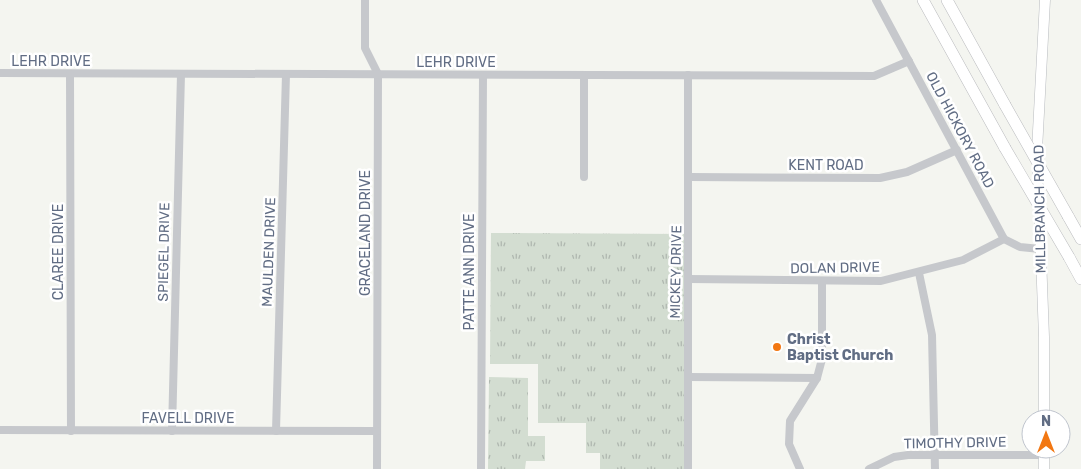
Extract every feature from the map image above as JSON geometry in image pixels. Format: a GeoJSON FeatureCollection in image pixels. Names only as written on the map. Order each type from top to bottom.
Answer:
{"type":"FeatureCollection","features":[{"type":"Feature","properties":{"kind":"highway"},"geometry":{"type":"LineString","coordinates":[[923,0],[1005,148],[1081,279]]}},
{"type":"Feature","properties":{"kind":"highway"},"geometry":{"type":"LineString","coordinates":[[947,0],[1081,239]]}},
{"type":"Feature","properties":{"kind":"main road","name":"MILLBRANCH ROAD"},"geometry":{"type":"LineString","coordinates":[[1044,409],[1044,337],[1038,150],[1045,0]]}},
{"type":"Feature","properties":{"kind":"street","name":"GRACELAND DRIVE"},"geometry":{"type":"LineString","coordinates":[[365,0],[365,48],[378,74],[377,469]]}},
{"type":"Feature","properties":{"kind":"street","name":"OLD HICKORY ROAD"},"geometry":{"type":"LineString","coordinates":[[876,0],[1004,239]]}},
{"type":"Feature","properties":{"kind":"street","name":"LEHR DRIVE"},"geometry":{"type":"LineString","coordinates":[[0,74],[874,76],[909,61]]}},
{"type":"Feature","properties":{"kind":"street","name":"CLAREE DRIVE"},"geometry":{"type":"LineString","coordinates":[[70,74],[71,431]]}},
{"type":"Feature","properties":{"kind":"street","name":"SPIEGEL DRIVE"},"geometry":{"type":"LineString","coordinates":[[172,431],[182,74]]}},
{"type":"Feature","properties":{"kind":"street","name":"MAULDEN DRIVE"},"geometry":{"type":"LineString","coordinates":[[276,431],[286,74]]}},
{"type":"Feature","properties":{"kind":"street","name":"PATTE ANN DRIVE"},"geometry":{"type":"LineString","coordinates":[[481,469],[483,75]]}},
{"type":"Feature","properties":{"kind":"street"},"geometry":{"type":"LineString","coordinates":[[584,75],[584,177]]}},
{"type":"Feature","properties":{"kind":"street","name":"MICKEY DRIVE"},"geometry":{"type":"LineString","coordinates":[[688,75],[690,177],[688,469]]}},
{"type":"Feature","properties":{"kind":"street","name":"KENT ROAD"},"geometry":{"type":"LineString","coordinates":[[690,177],[880,178],[906,172],[957,150]]}},
{"type":"Feature","properties":{"kind":"street"},"geometry":{"type":"LineString","coordinates":[[1004,239],[1020,247],[1040,249]]}},
{"type":"Feature","properties":{"kind":"street","name":"DOLAN DRIVE"},"geometry":{"type":"LineString","coordinates":[[689,279],[822,282],[881,281],[919,273],[962,260],[1004,239]]}},
{"type":"Feature","properties":{"kind":"street"},"geometry":{"type":"LineString","coordinates":[[919,273],[932,335],[935,469]]}},
{"type":"Feature","properties":{"kind":"street"},"geometry":{"type":"LineString","coordinates":[[800,469],[789,444],[790,421],[817,378],[822,359],[822,282]]}},
{"type":"Feature","properties":{"kind":"street"},"geometry":{"type":"LineString","coordinates":[[688,377],[817,378]]}},
{"type":"Feature","properties":{"kind":"street","name":"FAVELL DRIVE"},"geometry":{"type":"LineString","coordinates":[[0,430],[376,431]]}},
{"type":"Feature","properties":{"kind":"street","name":"TIMOTHY DRIVE"},"geometry":{"type":"LineString","coordinates":[[869,469],[894,457],[1021,453]]}},
{"type":"Feature","properties":{"kind":"green space"},"geometry":{"type":"Polygon","coordinates":[[[491,233],[685,234],[684,469],[600,469],[600,453],[586,453],[586,423],[538,423],[538,364],[490,364],[491,233]]]}},
{"type":"Feature","properties":{"kind":"green space"},"geometry":{"type":"Polygon","coordinates":[[[489,377],[528,378],[528,436],[545,436],[545,461],[526,461],[525,469],[488,469],[489,377]]]}},
{"type":"Feature","properties":{"kind":"place","name":"Christ Baptist Church"},"geometry":{"type":"Point","coordinates":[777,347]}}]}
